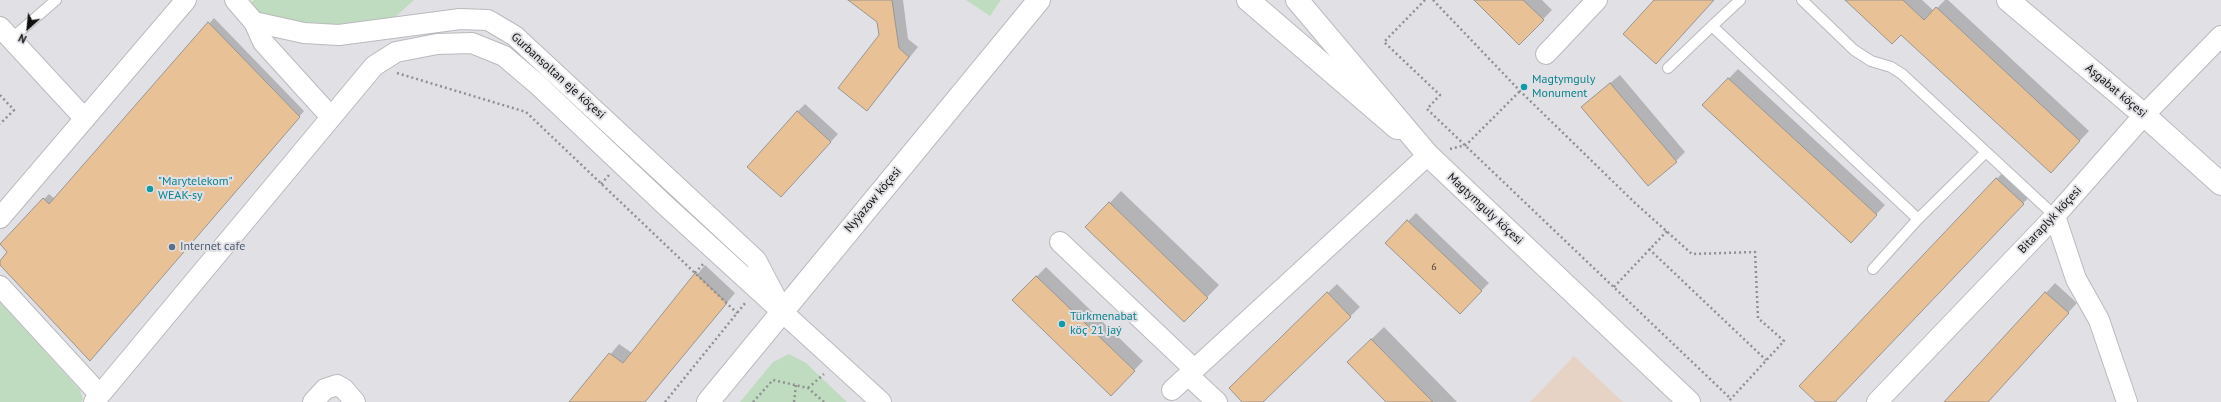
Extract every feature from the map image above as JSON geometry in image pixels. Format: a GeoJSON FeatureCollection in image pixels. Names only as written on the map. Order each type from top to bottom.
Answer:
{"type":"FeatureCollection","features":[{"type":"Feature","properties":{"kind":"street"},"geometry":{"type":"LineString","coordinates":[[0,218],[186,0]]}},
{"type":"Feature","properties":{"kind":"street"},"geometry":{"type":"LineString","coordinates":[[235,0],[254,22],[264,42],[332,117]]}},
{"type":"Feature","properties":{"kind":"street","name":"Nyýazow köçesi"},"geometry":{"type":"LineString","coordinates":[[708,402],[782,310],[1039,0]]}},
{"type":"Feature","properties":{"kind":"street"},"geometry":{"type":"LineString","coordinates":[[1172,390],[1428,155],[1248,0]]}},
{"type":"Feature","properties":{"kind":"street","name":"Magtymguly köçesi"},"geometry":{"type":"LineString","coordinates":[[1297,0],[1428,155],[1689,402]]}},
{"type":"Feature","properties":{"kind":"street"},"geometry":{"type":"LineString","coordinates":[[1546,54],[1597,0]]}},
{"type":"Feature","properties":{"kind":"street","name":"Aşgabat köçesi"},"geometry":{"type":"LineString","coordinates":[[2008,0],[2144,115],[2221,184]]}},
{"type":"Feature","properties":{"kind":"street","name":"Gurbansoltan eje köçesi"},"geometry":{"type":"LineString","coordinates":[[254,22],[304,33],[339,35],[460,18],[488,20],[515,36],[756,260],[782,310]]}},
{"type":"Feature","properties":{"kind":"street"},"geometry":{"type":"LineString","coordinates":[[6,33],[85,119]]}},
{"type":"Feature","properties":{"kind":"street","name":"Bitaraplyk köçesi"},"geometry":{"type":"LineString","coordinates":[[1877,402],[2055,216],[2144,115],[2221,36]]}},
{"type":"Feature","properties":{"kind":"street","name":"Gurbansoltan eje köçesi"},"geometry":{"type":"LineString","coordinates":[[97,398],[374,66],[396,52],[437,44],[472,43],[504,56],[537,84],[665,205],[758,288],[881,402]]}},
{"type":"Feature","properties":{"kind":"street"},"geometry":{"type":"LineString","coordinates":[[2055,216],[2076,279],[2098,320],[2127,402]]}},
{"type":"Feature","properties":{"kind":"street"},"geometry":{"type":"LineString","coordinates":[[1060,242],[1191,372],[1217,402]]}},
{"type":"Feature","properties":{"kind":"street"},"geometry":{"type":"LineString","coordinates":[[0,286],[97,398]]}},
{"type":"Feature","properties":{"kind":"street"},"geometry":{"type":"LineString","coordinates":[[313,402],[325,389],[337,385],[344,388],[355,402]]}},
{"type":"Feature","properties":{"kind":"lane"},"geometry":{"type":"LineString","coordinates":[[6,33],[56,0]]}},
{"type":"Feature","properties":{"kind":"lane"},"geometry":{"type":"LineString","coordinates":[[1668,68],[1740,0]]}},
{"type":"Feature","properties":{"kind":"lane"},"geometry":{"type":"LineString","coordinates":[[1802,0],[1854,50],[1871,61],[1891,67],[1902,74],[2055,216]]}},
{"type":"Feature","properties":{"kind":"lane"},"geometry":{"type":"LineString","coordinates":[[1712,26],[1918,219]]}},
{"type":"Feature","properties":{"kind":"lane"},"geometry":{"type":"LineString","coordinates":[[1873,269],[1918,219],[1986,152]]}},
{"type":"Feature","properties":{"kind":"path"},"geometry":{"type":"LineString","coordinates":[[1426,0],[1384,42],[1440,95],[1427,109],[1731,399]]}},
{"type":"Feature","properties":{"kind":"path"},"geometry":{"type":"LineString","coordinates":[[1432,0],[1520,91],[1635,203],[1692,254],[1755,252],[1758,318],[1784,341],[1728,402]]}},
{"type":"Feature","properties":{"kind":"path"},"geometry":{"type":"LineString","coordinates":[[374,66],[526,112],[737,313]]}},
{"type":"Feature","properties":{"kind":"path"},"geometry":{"type":"LineString","coordinates":[[1428,155],[1466,145],[1520,91]]}},
{"type":"Feature","properties":{"kind":"path"},"geometry":{"type":"LineString","coordinates":[[0,95],[14,110],[0,124]]}},
{"type":"Feature","properties":{"kind":"path"},"geometry":{"type":"LineString","coordinates":[[1614,287],[1667,231]]}},
{"type":"Feature","properties":{"kind":"path"},"geometry":{"type":"LineString","coordinates":[[1650,249],[1766,360]]}},
{"type":"Feature","properties":{"kind":"path"},"geometry":{"type":"LineString","coordinates":[[665,402],[758,288]]}},
{"type":"Feature","properties":{"kind":"path"},"geometry":{"type":"LineString","coordinates":[[753,402],[773,380],[808,388],[824,402]]}},
{"type":"Feature","properties":{"kind":"path"},"geometry":{"type":"LineString","coordinates":[[794,402],[796,385]]}},
{"type":"Feature","properties":{"kind":"shaded area"},"geometry":{"type":"Polygon","coordinates":[[[1574,356],[1623,402],[1530,402],[1574,356]]]}},
{"type":"Feature","properties":{"kind":"green space"},"geometry":{"type":"Polygon","coordinates":[[[254,0],[414,0],[382,29],[339,35],[243,9],[254,0]]]}},
{"type":"Feature","properties":{"kind":"green space"},"geometry":{"type":"Polygon","coordinates":[[[966,0],[1001,0],[990,16],[966,0]]]}},
{"type":"Feature","properties":{"kind":"green space"},"geometry":{"type":"Polygon","coordinates":[[[0,302],[80,390],[83,400],[81,402],[0,402],[0,302]]]}},
{"type":"Feature","properties":{"kind":"green space"},"geometry":{"type":"Polygon","coordinates":[[[789,354],[806,363],[847,402],[740,402],[773,362],[789,354]]]}},
{"type":"Feature","properties":{"kind":"building"},"geometry":{"type":"Polygon","coordinates":[[[848,0],[892,0],[899,48],[909,57],[867,111],[838,88],[879,35],[877,22],[848,0]]]}},
{"type":"Feature","properties":{"kind":"building"},"geometry":{"type":"Polygon","coordinates":[[[1474,0],[1523,0],[1544,20],[1519,45],[1474,0]]]}},
{"type":"Feature","properties":{"kind":"building"},"geometry":{"type":"Polygon","coordinates":[[[1654,0],[1714,0],[1656,64],[1623,34],[1654,0]]]}},
{"type":"Feature","properties":{"kind":"building"},"geometry":{"type":"Polygon","coordinates":[[[1845,0],[1903,0],[1924,20],[1936,7],[2080,141],[2051,173],[1901,35],[1892,44],[1845,0]]]}},
{"type":"Feature","properties":{"kind":"building","name":"\"Marytelekom\" WEAK-sy"},"geometry":{"type":"Polygon","coordinates":[[[208,22],[300,117],[90,361],[0,265],[0,261],[7,252],[0,244],[43,198],[49,204],[208,22]]]}},
{"type":"Feature","properties":{"kind":"building"},"geometry":{"type":"Polygon","coordinates":[[[1728,78],[1877,215],[1851,243],[1702,105],[1728,78]]]}},
{"type":"Feature","properties":{"kind":"building"},"geometry":{"type":"Polygon","coordinates":[[[1610,83],[1677,162],[1648,186],[1581,107],[1610,83]]]}},
{"type":"Feature","properties":{"kind":"building"},"geometry":{"type":"Polygon","coordinates":[[[797,111],[831,142],[781,197],[747,167],[797,111]]]}},
{"type":"Feature","properties":{"kind":"building"},"geometry":{"type":"Polygon","coordinates":[[[1996,178],[2024,204],[1835,402],[1816,402],[1799,386],[1996,178]]]}},
{"type":"Feature","properties":{"kind":"building"},"geometry":{"type":"Polygon","coordinates":[[[1109,202],[1208,298],[1184,322],[1085,227],[1109,202]]]}},
{"type":"Feature","properties":{"kind":"building"},"geometry":{"type":"Polygon","coordinates":[[[1407,220],[1482,291],[1460,314],[1385,243],[1407,220]]]}},
{"type":"Feature","properties":{"kind":"building"},"geometry":{"type":"Polygon","coordinates":[[[695,273],[727,303],[645,402],[569,402],[609,353],[623,363],[695,273]]]}},
{"type":"Feature","properties":{"kind":"building","name":"Türkmenabat köç 21 jaý"},"geometry":{"type":"Polygon","coordinates":[[[1036,276],[1135,371],[1111,396],[1012,300],[1036,276]]]}},
{"type":"Feature","properties":{"kind":"building"},"geometry":{"type":"Polygon","coordinates":[[[1327,292],[1351,317],[1263,402],[1242,402],[1229,388],[1327,292]]]}},
{"type":"Feature","properties":{"kind":"building"},"geometry":{"type":"Polygon","coordinates":[[[2045,292],[2069,313],[1988,402],[1944,402],[2045,292]]]}},
{"type":"Feature","properties":{"kind":"building"},"geometry":{"type":"Polygon","coordinates":[[[1371,339],[1433,402],[1386,402],[1347,362],[1371,339]]]}},
{"type":"Feature","properties":{"kind":"place","name":"Magtymguly Monument"},"geometry":{"type":"Point","coordinates":[1524,87]}},
{"type":"Feature","properties":{"kind":"place","name":"\"Marytelekom\" WEAK-sy"},"geometry":{"type":"Point","coordinates":[150,189]}},
{"type":"Feature","properties":{"kind":"place","name":"Internet cafe"},"geometry":{"type":"Point","coordinates":[172,247]}},
{"type":"Feature","properties":{"kind":"place","name":"Türkmenabat köç 21 jaý"},"geometry":{"type":"Point","coordinates":[1062,324]}}]}
